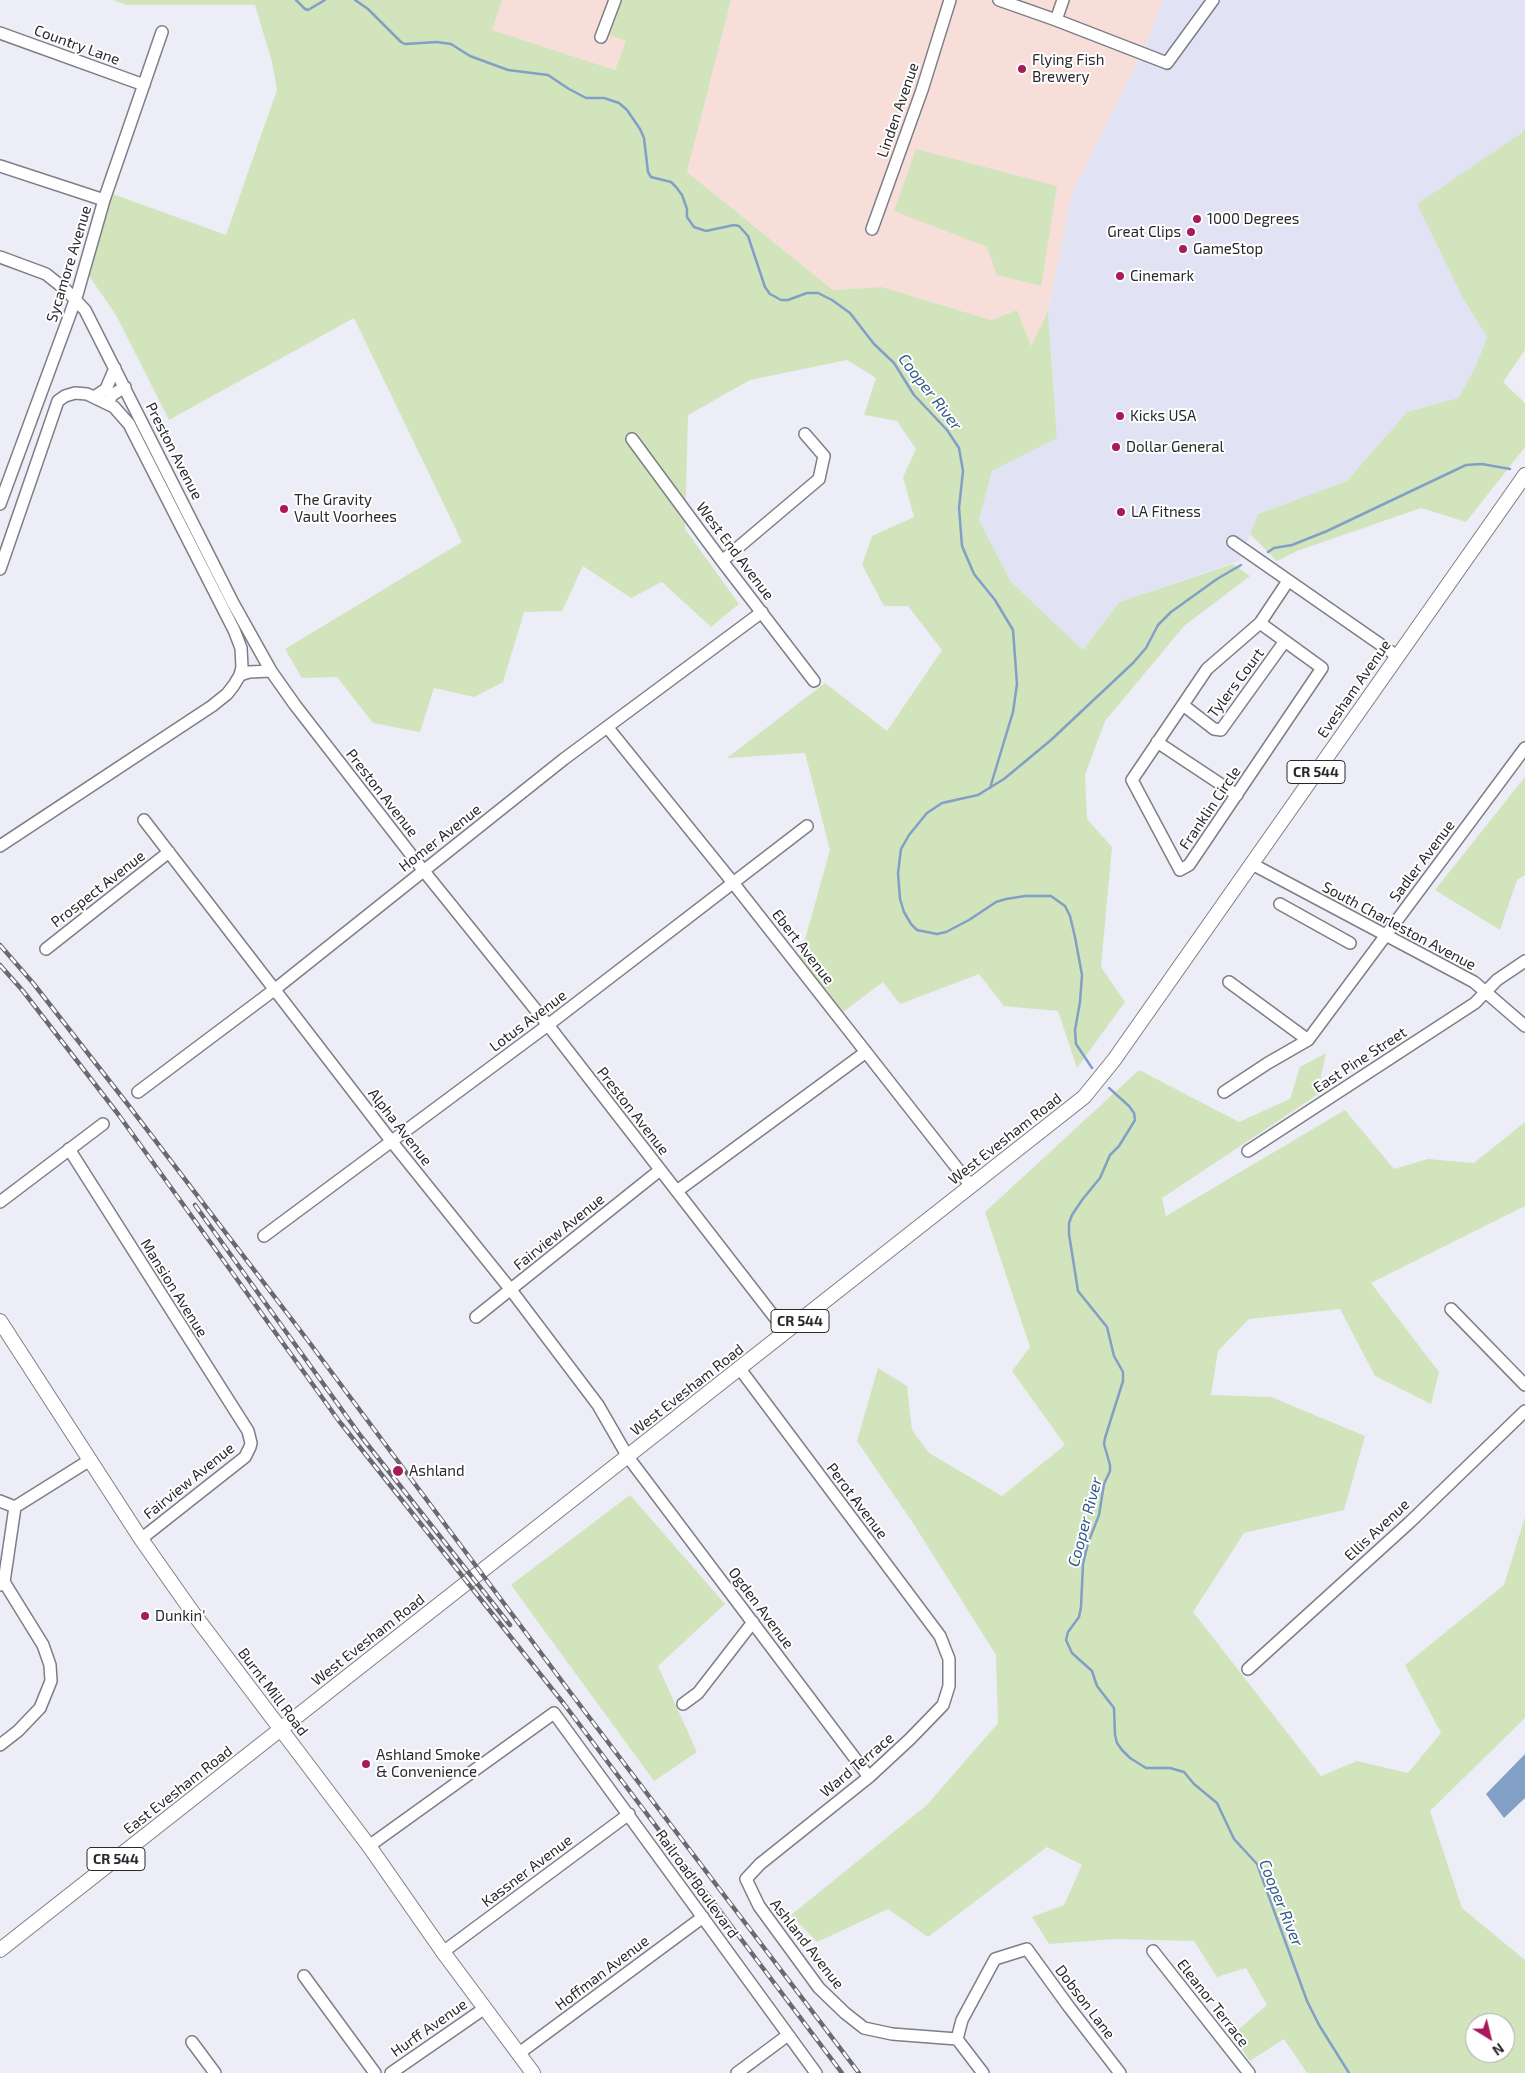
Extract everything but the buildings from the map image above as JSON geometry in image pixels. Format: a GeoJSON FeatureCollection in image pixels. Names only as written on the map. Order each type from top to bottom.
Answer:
{"type":"FeatureCollection","features":[{"type":"Feature","properties":{"kind":"main road","name":"Evesham Avenue"},"geometry":{"type":"LineString","coordinates":[[1107,1069],[1525,475]]}},
{"type":"Feature","properties":{"kind":"main road","name":"West Evesham Road"},"geometry":{"type":"LineString","coordinates":[[280,1730],[1084,1096],[1107,1069]]}},
{"type":"Feature","properties":{"kind":"main road","name":"Burnt Mill Road"},"geometry":{"type":"LineString","coordinates":[[0,1321],[141,1539],[533,2073]]}},
{"type":"Feature","properties":{"kind":"main road","name":"East Evesham Road"},"geometry":{"type":"LineString","coordinates":[[0,1950],[280,1730]]}},
{"type":"Feature","properties":{"kind":"street"},"geometry":{"type":"LineString","coordinates":[[601,37],[615,0]]}},
{"type":"Feature","properties":{"kind":"street","name":"Linden Avenue"},"geometry":{"type":"LineString","coordinates":[[872,229],[922,90],[950,0]]}},
{"type":"Feature","properties":{"kind":"street"},"geometry":{"type":"LineString","coordinates":[[999,0],[1056,20],[1167,64],[1213,0]]}},
{"type":"Feature","properties":{"kind":"street"},"geometry":{"type":"LineString","coordinates":[[1056,20],[1063,0]]}},
{"type":"Feature","properties":{"kind":"street","name":"Sycamore Avenue"},"geometry":{"type":"LineString","coordinates":[[0,504],[76,298],[104,200],[162,32]]}},
{"type":"Feature","properties":{"kind":"street","name":"Country Lane"},"geometry":{"type":"LineString","coordinates":[[0,33],[144,85]]}},
{"type":"Feature","properties":{"kind":"street"},"geometry":{"type":"LineString","coordinates":[[0,166],[104,200]]}},
{"type":"Feature","properties":{"kind":"street","name":"Preston Avenue"},"geometry":{"type":"LineString","coordinates":[[0,257],[46,274],[76,298],[85,310],[233,603],[263,659],[294,705],[548,1026],[786,1332]]}},
{"type":"Feature","properties":{"kind":"street"},"geometry":{"type":"LineString","coordinates":[[94,397],[106,389],[115,368]]}},
{"type":"Feature","properties":{"kind":"street"},"geometry":{"type":"LineString","coordinates":[[108,404],[112,396],[125,387]]}},
{"type":"Feature","properties":{"kind":"street","name":"Preston Avenue"},"geometry":{"type":"LineString","coordinates":[[0,569],[58,401],[65,396],[75,393],[87,394],[108,404],[130,424],[234,630],[242,656],[240,675],[227,694],[212,706],[0,846]]}},
{"type":"Feature","properties":{"kind":"street"},"geometry":{"type":"LineString","coordinates":[[722,561],[819,479],[824,456],[804,434]]}},
{"type":"Feature","properties":{"kind":"street","name":"West End Avenue"},"geometry":{"type":"LineString","coordinates":[[632,439],[722,561],[814,680]]}},
{"type":"Feature","properties":{"kind":"street"},"geometry":{"type":"LineString","coordinates":[[1233,542],[1396,656]]}},
{"type":"Feature","properties":{"kind":"street","name":"Franklin Circle"},"geometry":{"type":"LineString","coordinates":[[1260,623],[1322,668],[1189,865],[1180,870],[1132,780],[1207,669],[1260,623],[1288,581]]}},
{"type":"Feature","properties":{"kind":"street","name":"Homer Avenue"},"geometry":{"type":"LineString","coordinates":[[138,1092],[274,990],[564,760],[762,612]]}},
{"type":"Feature","properties":{"kind":"street","name":"Tylers Court"},"geometry":{"type":"LineString","coordinates":[[1183,704],[1214,729],[1221,730],[1285,641]]}},
{"type":"Feature","properties":{"kind":"street"},"geometry":{"type":"LineString","coordinates":[[242,656],[263,659]]}},
{"type":"Feature","properties":{"kind":"street"},"geometry":{"type":"LineString","coordinates":[[240,675],[250,672],[271,671]]}},
{"type":"Feature","properties":{"kind":"street","name":"Ebert Avenue"},"geometry":{"type":"LineString","coordinates":[[608,728],[734,884],[971,1186]]}},
{"type":"Feature","properties":{"kind":"street"},"geometry":{"type":"LineString","coordinates":[[1157,742],[1238,794]]}},
{"type":"Feature","properties":{"kind":"street","name":"Sadler Avenue"},"geometry":{"type":"LineString","coordinates":[[1308,1040],[1525,748]]}},
{"type":"Feature","properties":{"kind":"street","name":"Alpha Avenue"},"geometry":{"type":"LineString","coordinates":[[144,820],[392,1142],[511,1290],[598,1405],[628,1457]]}},
{"type":"Feature","properties":{"kind":"street","name":"Lotus Avenue"},"geometry":{"type":"LineString","coordinates":[[264,1236],[548,1026],[807,826]]}},
{"type":"Feature","properties":{"kind":"street","name":"Prospect Avenue"},"geometry":{"type":"LineString","coordinates":[[46,949],[170,852]]}},
{"type":"Feature","properties":{"kind":"street","name":"South Charleston Avenue"},"geometry":{"type":"LineString","coordinates":[[1252,864],[1474,982],[1525,1026]]}},
{"type":"Feature","properties":{"kind":"street"},"geometry":{"type":"LineString","coordinates":[[1314,922],[1324,903]]}},
{"type":"Feature","properties":{"kind":"street"},"geometry":{"type":"LineString","coordinates":[[1280,904],[1350,943]]}},
{"type":"Feature","properties":{"kind":"street","name":"East Pine Street"},"geometry":{"type":"LineString","coordinates":[[1248,1151],[1475,1003],[1497,980],[1525,961]]}},
{"type":"Feature","properties":{"kind":"street"},"geometry":{"type":"LineString","coordinates":[[1224,1092],[1268,1062],[1308,1040],[1229,982]]}},
{"type":"Feature","properties":{"kind":"street"},"geometry":{"type":"LineString","coordinates":[[677,1191],[866,1052]]}},
{"type":"Feature","properties":{"kind":"street"},"geometry":{"type":"LineString","coordinates":[[0,1202],[103,1124]]}},
{"type":"Feature","properties":{"kind":"street","name":"Mansion Avenue"},"geometry":{"type":"LineString","coordinates":[[70,1149],[248,1432],[250,1443]]}},
{"type":"Feature","properties":{"kind":"street","name":"Fairview Avenue"},"geometry":{"type":"LineString","coordinates":[[476,1317],[660,1170]]}},
{"type":"Feature","properties":{"kind":"street"},"geometry":{"type":"LineString","coordinates":[[1451,1309],[1525,1385]]}},
{"type":"Feature","properties":{"kind":"street","name":"Perot Avenue"},"geometry":{"type":"LineString","coordinates":[[740,1369],[940,1636],[946,1653]]}},
{"type":"Feature","properties":{"kind":"street","name":"Ellis Avenue"},"geometry":{"type":"LineString","coordinates":[[1248,1669],[1410,1522],[1525,1411]]}},
{"type":"Feature","properties":{"kind":"street","name":"Fairview Avenue"},"geometry":{"type":"LineString","coordinates":[[141,1539],[245,1457],[250,1443]]}},
{"type":"Feature","properties":{"kind":"street","name":"Ogden Avenue"},"geometry":{"type":"LineString","coordinates":[[628,1457],[869,1778]]}},
{"type":"Feature","properties":{"kind":"street"},"geometry":{"type":"LineString","coordinates":[[0,1745],[18,1731],[40,1708],[52,1681],[50,1665],[43,1645],[2,1584],[14,1507],[90,1460]]}},
{"type":"Feature","properties":{"kind":"street"},"geometry":{"type":"LineString","coordinates":[[0,1501],[14,1507]]}},
{"type":"Feature","properties":{"kind":"street"},"geometry":{"type":"LineString","coordinates":[[683,1704],[698,1693],[753,1622]]}},
{"type":"Feature","properties":{"kind":"street","name":"Ward Terrace"},"geometry":{"type":"LineString","coordinates":[[746,1880],[760,1864],[869,1778],[943,1705],[949,1686],[949,1660],[946,1653]]}},
{"type":"Feature","properties":{"kind":"street","name":"Railroad Boulevard"},"geometry":{"type":"LineString","coordinates":[[368,1846],[554,1712],[816,2073]]}},
{"type":"Feature","properties":{"kind":"street","name":"Kassner Avenue"},"geometry":{"type":"LineString","coordinates":[[443,1952],[629,1814]]}},
{"type":"Feature","properties":{"kind":"street","name":"Ashland Avenue"},"geometry":{"type":"LineString","coordinates":[[746,1880],[759,1906],[819,1988],[864,2028],[892,2034],[957,2039]]}},
{"type":"Feature","properties":{"kind":"street","name":"Hoffman Avenue"},"geometry":{"type":"LineString","coordinates":[[518,2054],[703,1917]]}},
{"type":"Feature","properties":{"kind":"street","name":"Dobson Lane"},"geometry":{"type":"LineString","coordinates":[[957,2039],[962,2020],[995,1959],[1027,1948],[1069,2007],[1120,2073]]}},
{"type":"Feature","properties":{"kind":"street","name":"Eleanor Terrace"},"geometry":{"type":"LineString","coordinates":[[1152,1951],[1249,2073]]}},
{"type":"Feature","properties":{"kind":"street"},"geometry":{"type":"LineString","coordinates":[[304,1976],[375,2073]]}},
{"type":"Feature","properties":{"kind":"street","name":"Hurff Avenue"},"geometry":{"type":"LineString","coordinates":[[391,2073],[485,2008]]}},
{"type":"Feature","properties":{"kind":"street"},"geometry":{"type":"LineString","coordinates":[[738,2073],[788,2035]]}},
{"type":"Feature","properties":{"kind":"street"},"geometry":{"type":"LineString","coordinates":[[957,2039],[983,2073]]}},
{"type":"Feature","properties":{"kind":"street"},"geometry":{"type":"LineString","coordinates":[[192,2042],[215,2073]]}},
{"type":"Feature","properties":{"kind":"shaded area"},"geometry":{"type":"Polygon","coordinates":[[[502,0],[615,0],[626,41],[615,70],[491,30],[502,0]]]}},
{"type":"Feature","properties":{"kind":"shaded area"},"geometry":{"type":"Polygon","coordinates":[[[731,0],[1162,0],[1149,38],[1072,193],[1048,311],[1031,346],[1017,310],[991,320],[882,287],[833,290],[687,172],[731,0]]]}},
{"type":"Feature","properties":{"kind":"shaded area"},"geometry":{"type":"Polygon","coordinates":[[[1162,0],[1525,0],[1525,128],[1463,298],[1487,337],[1475,368],[1458,398],[1407,412],[1347,481],[1258,514],[1239,561],[1119,602],[1083,650],[1011,582],[979,520],[992,471],[1057,437],[1048,311],[1072,193],[1149,38],[1162,0]]]}},
{"type":"Feature","properties":{"kind":"green space"},"geometry":{"type":"Polygon","coordinates":[[[112,0],[502,0],[492,30],[615,70],[626,41],[603,32],[615,0],[731,0],[687,172],[833,290],[882,287],[991,320],[1017,310],[1031,346],[1048,311],[1057,438],[992,471],[979,520],[1011,582],[1083,650],[1119,602],[1233,564],[1250,576],[1184,626],[1105,721],[1085,775],[1087,819],[1112,847],[1101,967],[1125,1002],[1077,1068],[1058,1011],[1004,1006],[979,974],[900,1004],[883,982],[835,1018],[797,968],[830,850],[805,753],[727,758],[825,683],[887,731],[942,650],[908,606],[884,606],[862,565],[872,536],[914,517],[903,477],[916,449],[897,421],[864,415],[876,378],[847,360],[750,380],[688,415],[685,529],[739,604],[711,627],[662,582],[631,598],[583,566],[562,611],[524,612],[503,682],[474,697],[434,688],[420,732],[373,723],[337,677],[302,678],[285,649],[462,542],[354,318],[169,420],[116,315],[89,276],[83,272],[110,193],[226,235],[277,90],[272,62],[255,5],[127,5],[112,0]]]}},
{"type":"Feature","properties":{"kind":"green space"},"geometry":{"type":"Polygon","coordinates":[[[1525,128],[1525,350],[1503,382],[1525,403],[1525,447],[1466,522],[1421,508],[1297,551],[1277,561],[1250,534],[1258,514],[1347,481],[1407,412],[1458,398],[1475,368],[1487,337],[1463,298],[1417,204],[1522,133],[1525,128]]]}},
{"type":"Feature","properties":{"kind":"green space"},"geometry":{"type":"Polygon","coordinates":[[[916,149],[1057,186],[1041,286],[997,275],[987,247],[894,211],[916,149]]]}},
{"type":"Feature","properties":{"kind":"green space"},"geometry":{"type":"Polygon","coordinates":[[[1525,777],[1525,875],[1517,880],[1500,930],[1435,890],[1525,777]]]}},
{"type":"Feature","properties":{"kind":"green space"},"geometry":{"type":"Polygon","coordinates":[[[1326,1053],[1317,1095],[1162,1198],[1166,1216],[1345,1110],[1394,1169],[1428,1159],[1474,1163],[1525,1122],[1525,1206],[1371,1283],[1439,1372],[1431,1404],[1375,1376],[1340,1309],[1249,1319],[1218,1351],[1211,1395],[1271,1397],[1365,1436],[1344,1510],[1244,1533],[1193,1612],[1321,1776],[1357,1761],[1408,1773],[1441,1733],[1405,1665],[1504,1585],[1525,1517],[1525,1718],[1430,1811],[1462,1908],[1525,1960],[1525,2073],[1307,2073],[1284,2039],[1250,2061],[1232,2035],[1267,2005],[1246,1968],[1217,1977],[1194,1941],[1115,1939],[1049,1944],[1032,1917],[1064,1905],[1082,1865],[1047,1847],[928,1937],[888,1909],[817,1942],[791,1915],[927,1805],[998,1723],[996,1655],[913,1523],[857,1441],[878,1368],[907,1386],[912,1430],[929,1453],[1002,1496],[1065,1445],[1012,1371],[1030,1347],[985,1212],[1139,1070],[1239,1122],[1290,1099],[1300,1067],[1326,1053]]]}},
{"type":"Feature","properties":{"kind":"green space"},"geometry":{"type":"Polygon","coordinates":[[[630,1495],[725,1604],[658,1666],[697,1752],[654,1781],[511,1585],[630,1495]]]}},
{"type":"Feature","properties":{"kind":"water"},"geometry":{"type":"Polygon","coordinates":[[[1525,1754],[1525,1798],[1504,1818],[1486,1794],[1525,1754]]]}},
{"type":"Feature","properties":{"kind":"waterway","name":"Cooper River"},"geometry":{"type":"LineString","coordinates":[[296,0],[308,10],[325,0]]}},
{"type":"Feature","properties":{"kind":"waterway","name":"Cooper River"},"geometry":{"type":"LineString","coordinates":[[355,0],[368,9],[405,44],[437,42],[451,44],[470,56],[508,70],[548,75],[586,98],[604,98],[619,103],[627,110],[644,138],[648,172],[651,177],[671,182],[676,187],[682,195],[687,209],[687,217],[694,227],[706,231],[734,225],[739,226],[748,236],[765,287],[770,294],[781,300],[788,300],[807,293],[818,293],[832,300],[850,313],[874,344],[894,363],[914,395],[947,430],[959,448],[963,471],[959,508],[962,546],[974,574],[995,600],[1013,630],[1017,684],[1013,712],[990,788]]}},
{"type":"Feature","properties":{"kind":"waterway"},"geometry":{"type":"LineString","coordinates":[[1268,552],[1274,548],[1292,545],[1327,531],[1466,465],[1482,464],[1510,469]]}},
{"type":"Feature","properties":{"kind":"waterway","name":"Cooper River"},"geometry":{"type":"LineString","coordinates":[[1092,1068],[1076,1044],[1075,1030],[1082,975],[1070,916],[1065,906],[1051,896],[1025,896],[1006,899],[996,902],[969,920],[946,932],[937,934],[917,930],[904,912],[900,899],[898,873],[901,849],[909,835],[927,813],[942,803],[978,795],[1004,779],[1051,740],[1133,663],[1146,648],[1158,625],[1171,612],[1217,579],[1241,565]]}},
{"type":"Feature","properties":{"kind":"waterway","name":"Cooper River"},"geometry":{"type":"LineString","coordinates":[[1109,1088],[1129,1106],[1134,1113],[1135,1120],[1119,1146],[1110,1155],[1100,1178],[1072,1215],[1069,1223],[1069,1234],[1078,1291],[1107,1327],[1114,1356],[1123,1372],[1123,1381],[1105,1438],[1104,1444],[1110,1471],[1104,1484],[1099,1515],[1088,1543],[1083,1564],[1079,1617],[1068,1632],[1066,1640],[1072,1653],[1092,1671],[1097,1686],[1114,1708],[1115,1735],[1117,1743],[1122,1750],[1130,1758],[1146,1768],[1170,1768],[1184,1772],[1194,1784],[1217,1803],[1234,1839],[1257,1864],[1307,2001],[1319,2025],[1349,2073]]}},
{"type":"Feature","properties":{"kind":"railway"},"geometry":{"type":"LineString","coordinates":[[0,945],[33,983],[129,1106],[309,1342],[570,1692],[859,2073]]}},
{"type":"Feature","properties":{"kind":"railway"},"geometry":{"type":"LineString","coordinates":[[0,965],[23,991],[118,1114],[339,1421],[564,1704],[842,2073]]}},
{"type":"Feature","properties":{"kind":"railway"},"geometry":{"type":"LineString","coordinates":[[195,1205],[360,1435],[510,1625]]}},
{"type":"Feature","properties":{"kind":"place","name":"Flying Fish Brewery"},"geometry":{"type":"Point","coordinates":[1022,69]}},
{"type":"Feature","properties":{"kind":"place","name":"1000 Degrees"},"geometry":{"type":"Point","coordinates":[1197,219]}},
{"type":"Feature","properties":{"kind":"place","name":"Great Clips"},"geometry":{"type":"Point","coordinates":[1191,232]}},
{"type":"Feature","properties":{"kind":"place","name":"GameStop"},"geometry":{"type":"Point","coordinates":[1183,249]}},
{"type":"Feature","properties":{"kind":"place","name":"Cinemark"},"geometry":{"type":"Point","coordinates":[1120,276]}},
{"type":"Feature","properties":{"kind":"place","name":"Kicks USA"},"geometry":{"type":"Point","coordinates":[1120,416]}},
{"type":"Feature","properties":{"kind":"place","name":"Dollar General"},"geometry":{"type":"Point","coordinates":[1116,447]}},
{"type":"Feature","properties":{"kind":"place","name":"The Gravity Vault Voorhees"},"geometry":{"type":"Point","coordinates":[284,509]}},
{"type":"Feature","properties":{"kind":"place","name":"LA Fitness"},"geometry":{"type":"Point","coordinates":[1121,512]}},
{"type":"Feature","properties":{"kind":"place","name":"Ashland"},"geometry":{"type":"Point","coordinates":[398,1471]}},
{"type":"Feature","properties":{"kind":"place","name":"Dunkin'"},"geometry":{"type":"Point","coordinates":[145,1616]}},
{"type":"Feature","properties":{"kind":"place","name":"Ashland Smoke & Convenience"},"geometry":{"type":"Point","coordinates":[366,1764]}}]}
